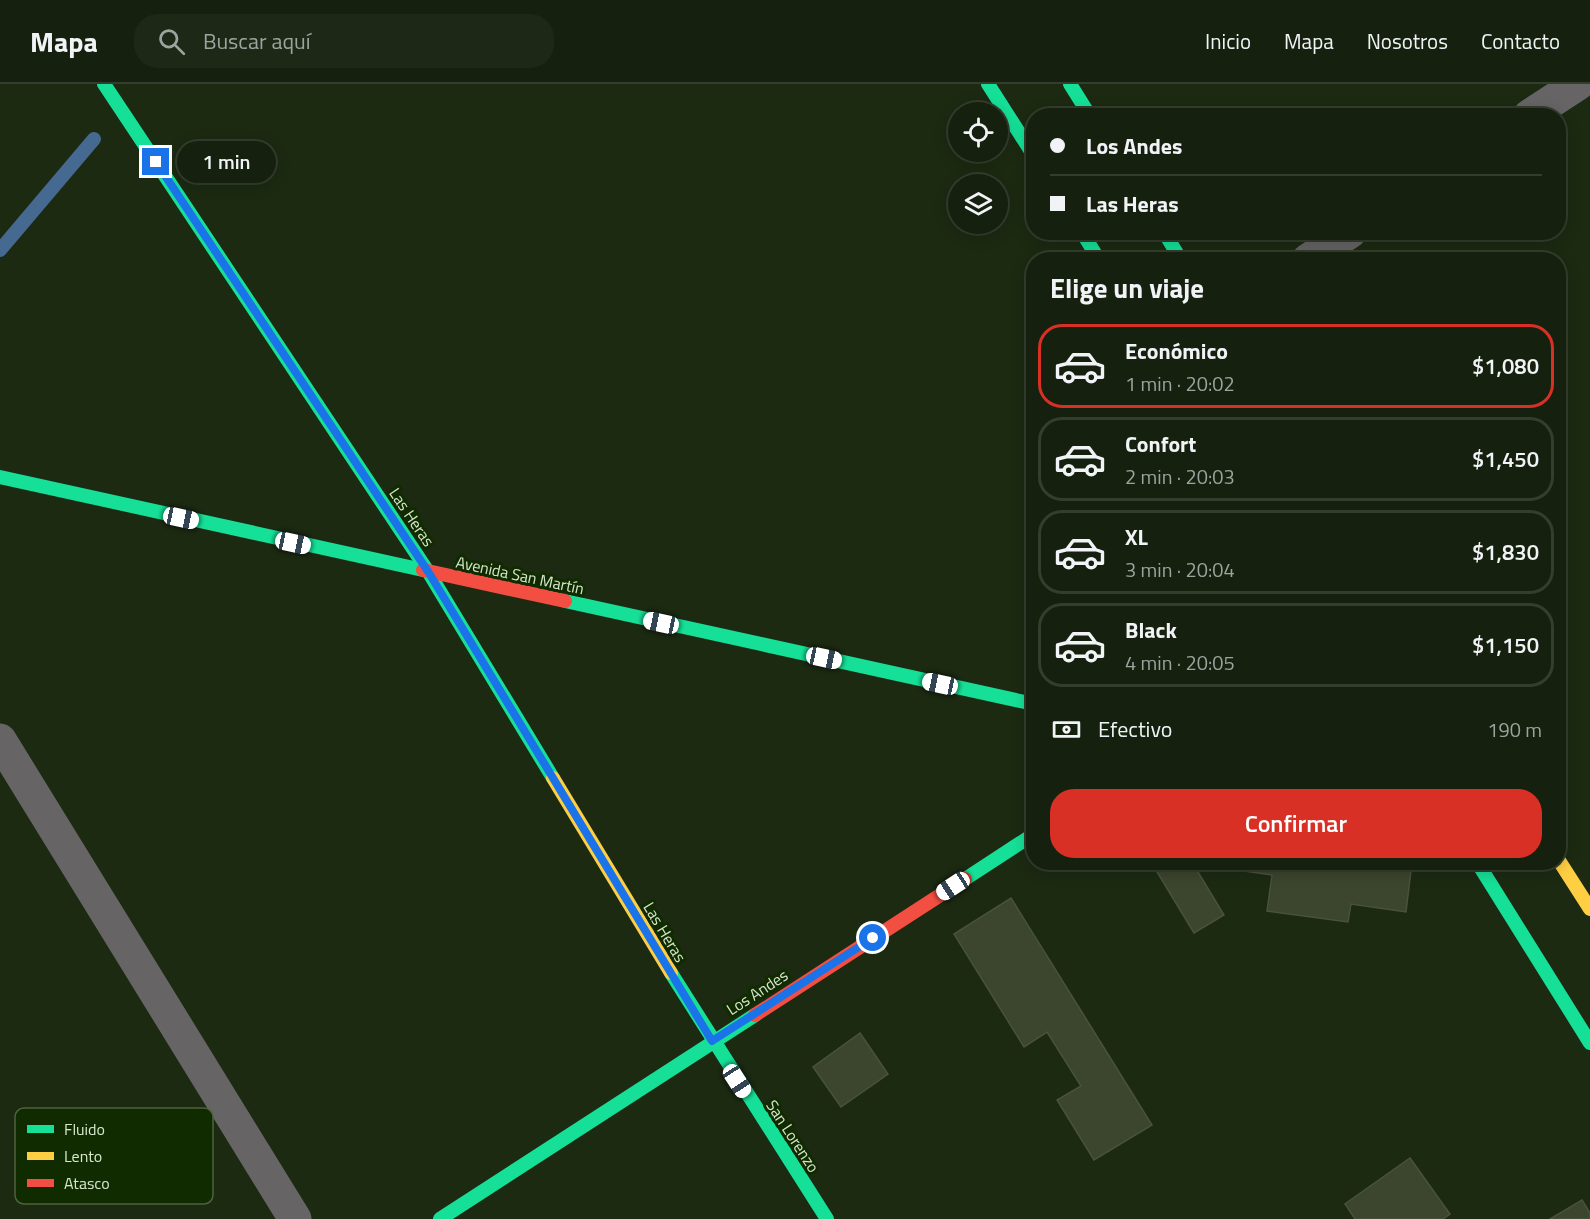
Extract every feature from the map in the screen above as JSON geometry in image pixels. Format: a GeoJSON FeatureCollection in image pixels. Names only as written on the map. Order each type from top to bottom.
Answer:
{"type":"FeatureCollection","features":[{"type":"Feature","properties":{"kind":"main road","name":"Las Heras"},"geometry":{"type":"LineString","coordinates":[[104,84],[429,573],[712,1041]]}},
{"type":"Feature","properties":{"kind":"main road"},"geometry":{"type":"LineString","coordinates":[[988,84],[1026,143]]}},
{"type":"Feature","properties":{"kind":"main road"},"geometry":{"type":"LineString","coordinates":[[1070,84],[1085,108]]}},
{"type":"Feature","properties":{"kind":"main road","name":"Avenida San Martín"},"geometry":{"type":"LineString","coordinates":[[0,477],[1026,702]]}},
{"type":"Feature","properties":{"kind":"main road","name":"Los Andes"},"geometry":{"type":"LineString","coordinates":[[440,1219],[1026,839]]}},
{"type":"Feature","properties":{"kind":"main road"},"geometry":{"type":"LineString","coordinates":[[1482,870],[1590,1042]]}},
{"type":"Feature","properties":{"kind":"main road"},"geometry":{"type":"LineString","coordinates":[[1565,870],[1590,909]]}},
{"type":"Feature","properties":{"kind":"main road","name":"San Lorenzo"},"geometry":{"type":"LineString","coordinates":[[712,1041],[827,1219]]}},
{"type":"Feature","properties":{"kind":"street"},"geometry":{"type":"LineString","coordinates":[[1541,108],[1578,84]]}},
{"type":"Feature","properties":{"kind":"street"},"geometry":{"type":"LineString","coordinates":[[1320,252],[1338,240]]}},
{"type":"Feature","properties":{"kind":"street"},"geometry":{"type":"LineString","coordinates":[[0,740],[295,1219]]}},
{"type":"Feature","properties":{"kind":"building"},"geometry":{"type":"Polygon","coordinates":[[[1156,870],[1197,870],[1224,915],[1194,933],[1156,870]]]}},
{"type":"Feature","properties":{"kind":"building"},"geometry":{"type":"Polygon","coordinates":[[[1238,870],[1411,870],[1406,912],[1351,904],[1348,922],[1267,911],[1272,875],[1238,870]]]}},
{"type":"Feature","properties":{"kind":"building"},"geometry":{"type":"Polygon","coordinates":[[[1011,898],[1152,1125],[1094,1160],[1057,1100],[1081,1086],[1047,1032],[1024,1047],[954,934],[1011,898]]]}},
{"type":"Feature","properties":{"kind":"building"},"geometry":{"type":"Polygon","coordinates":[[[860,1033],[888,1074],[841,1107],[813,1067],[860,1033]]]}},
{"type":"Feature","properties":{"kind":"building"},"geometry":{"type":"Polygon","coordinates":[[[1410,1158],[1450,1214],[1443,1219],[1355,1219],[1345,1204],[1410,1158]]]}},
{"type":"Feature","properties":{"kind":"building"},"geometry":{"type":"Polygon","coordinates":[[[1582,1200],[1590,1213],[1590,1219],[1550,1219],[1582,1200]]]}},
{"type":"Feature","properties":{"kind":"waterway"},"geometry":{"type":"LineString","coordinates":[[0,250],[94,139]]}},
{"type":"Feature","properties":{"kind":"traffic: fast"},"geometry":{"type":"LineString","coordinates":[[104,84],[429,573],[553,778]]}},
{"type":"Feature","properties":{"kind":"traffic: fast"},"geometry":{"type":"LineString","coordinates":[[988,84],[1026,143]]}},
{"type":"Feature","properties":{"kind":"traffic: fast"},"geometry":{"type":"LineString","coordinates":[[1070,84],[1085,108]]}},
{"type":"Feature","properties":{"kind":"traffic: fast"},"geometry":{"type":"LineString","coordinates":[[1087,240],[1094,252]]}},
{"type":"Feature","properties":{"kind":"traffic: fast"},"geometry":{"type":"LineString","coordinates":[[1169,240],[1176,252]]}},
{"type":"Feature","properties":{"kind":"traffic: fast"},"geometry":{"type":"LineString","coordinates":[[0,477],[423,570]]}},
{"type":"Feature","properties":{"kind":"traffic: fast"},"geometry":{"type":"LineString","coordinates":[[565,601],[1026,702]]}},
{"type":"Feature","properties":{"kind":"traffic: fast"},"geometry":{"type":"LineString","coordinates":[[965,879],[1026,839]]}},
{"type":"Feature","properties":{"kind":"traffic: fast"},"geometry":{"type":"LineString","coordinates":[[1482,870],[1590,1043]]}},
{"type":"Feature","properties":{"kind":"traffic: fast"},"geometry":{"type":"LineString","coordinates":[[671,973],[827,1219]]}},
{"type":"Feature","properties":{"kind":"traffic: fast"},"geometry":{"type":"LineString","coordinates":[[440,1219],[755,1015]]}},
{"type":"Feature","properties":{"kind":"traffic: slow"},"geometry":{"type":"LineString","coordinates":[[553,778],[671,973]]}},
{"type":"Feature","properties":{"kind":"traffic: slow"},"geometry":{"type":"LineString","coordinates":[[1565,870],[1590,909]]}},
{"type":"Feature","properties":{"kind":"traffic: jam"},"geometry":{"type":"LineString","coordinates":[[423,570],[565,601]]}},
{"type":"Feature","properties":{"kind":"traffic: jam"},"geometry":{"type":"LineString","coordinates":[[755,1015],[965,879]]}},
{"type":"Feature","properties":{"kind":"route"},"geometry":{"type":"LineString","coordinates":[[156,162],[429,573],[712,1041],[873,938]]}}]}
